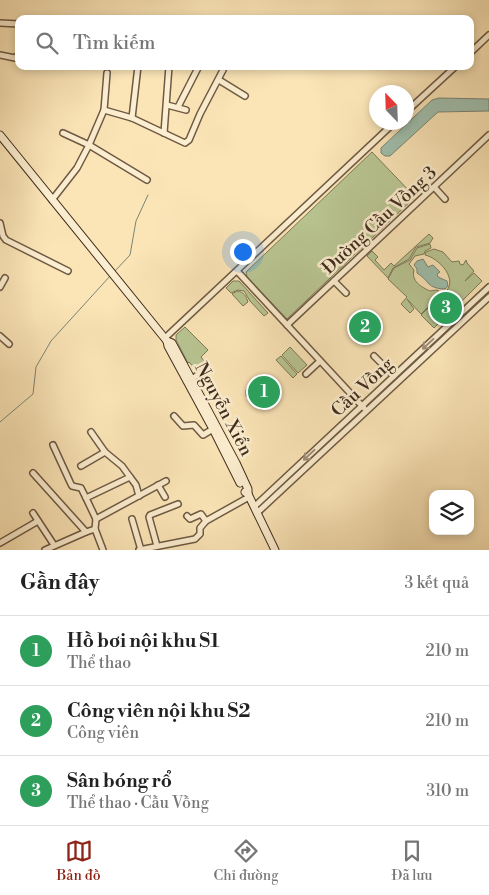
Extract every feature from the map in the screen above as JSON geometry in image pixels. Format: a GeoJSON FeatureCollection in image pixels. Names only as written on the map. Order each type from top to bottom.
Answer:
{"type":"FeatureCollection","features":[{"type":"Feature","properties":{"kind":"main road"},"geometry":{"type":"LineString","coordinates":[[0,135],[52,200]]}},
{"type":"Feature","properties":{"kind":"main road","name":"Nguyễn Xiển"},"geometry":{"type":"LineString","coordinates":[[52,200],[166,340],[275,550]]}},
{"type":"Feature","properties":{"kind":"main road","name":"Nguyễn Xiển"},"geometry":{"type":"LineString","coordinates":[[166,340],[172,343],[192,379],[248,489],[248,496]]}},
{"type":"Feature","properties":{"kind":"street"},"geometry":{"type":"LineString","coordinates":[[0,23],[15,24]]}},
{"type":"Feature","properties":{"kind":"street"},"geometry":{"type":"LineString","coordinates":[[474,48],[489,35]]}},
{"type":"Feature","properties":{"kind":"street"},"geometry":{"type":"LineString","coordinates":[[0,55],[15,58]]}},
{"type":"Feature","properties":{"kind":"street"},"geometry":{"type":"LineString","coordinates":[[132,118],[138,70]]}},
{"type":"Feature","properties":{"kind":"street"},"geometry":{"type":"LineString","coordinates":[[164,133],[169,70]]}},
{"type":"Feature","properties":{"kind":"street"},"geometry":{"type":"LineString","coordinates":[[178,107],[197,70]]}},
{"type":"Feature","properties":{"kind":"street"},"geometry":{"type":"LineString","coordinates":[[104,110],[132,118],[185,143],[189,140],[223,70]]}},
{"type":"Feature","properties":{"kind":"street"},"geometry":{"type":"LineString","coordinates":[[414,105],[452,70]]}},
{"type":"Feature","properties":{"kind":"street"},"geometry":{"type":"LineString","coordinates":[[52,200],[77,168],[89,145],[104,110],[107,73]]}},
{"type":"Feature","properties":{"kind":"street"},"geometry":{"type":"LineString","coordinates":[[219,80],[245,96]]}},
{"type":"Feature","properties":{"kind":"street"},"geometry":{"type":"LineString","coordinates":[[167,105],[186,110]]}},
{"type":"Feature","properties":{"kind":"street"},"geometry":{"type":"LineString","coordinates":[[166,340],[387,130]]}},
{"type":"Feature","properties":{"kind":"street"},"geometry":{"type":"LineString","coordinates":[[63,133],[89,145],[146,180]]}},
{"type":"Feature","properties":{"kind":"street","name":"Đường Cầu Vồng 3"},"geometry":{"type":"LineString","coordinates":[[287,325],[489,135]]}},
{"type":"Feature","properties":{"kind":"street"},"geometry":{"type":"LineString","coordinates":[[434,187],[446,199]]}},
{"type":"Feature","properties":{"kind":"street"},"geometry":{"type":"LineString","coordinates":[[0,223],[6,240],[68,271]]}},
{"type":"Feature","properties":{"kind":"street"},"geometry":{"type":"LineString","coordinates":[[237,271],[366,411]]}},
{"type":"Feature","properties":{"kind":"street"},"geometry":{"type":"LineString","coordinates":[[0,287],[5,278]]}},
{"type":"Feature","properties":{"kind":"street"},"geometry":{"type":"LineString","coordinates":[[334,281],[346,293]]}},
{"type":"Feature","properties":{"kind":"street","name":"Cầu Vồng"},"geometry":{"type":"LineString","coordinates":[[255,510],[489,287]]}},
{"type":"Feature","properties":{"kind":"street","name":"Cầu Vồng"},"geometry":{"type":"LineString","coordinates":[[255,510],[366,411],[489,297]]}},
{"type":"Feature","properties":{"kind":"street"},"geometry":{"type":"LineString","coordinates":[[0,336],[9,344]]}},
{"type":"Feature","properties":{"kind":"street"},"geometry":{"type":"LineString","coordinates":[[374,356],[394,376]]}},
{"type":"Feature","properties":{"kind":"street"},"geometry":{"type":"LineString","coordinates":[[306,374],[320,361]]}},
{"type":"Feature","properties":{"kind":"street"},"geometry":{"type":"LineString","coordinates":[[192,379],[203,371]]}},
{"type":"Feature","properties":{"kind":"street"},"geometry":{"type":"LineString","coordinates":[[174,416],[182,426],[194,425],[203,435],[213,429]]}},
{"type":"Feature","properties":{"kind":"street"},"geometry":{"type":"LineString","coordinates":[[92,432],[105,452],[122,466],[136,485],[139,496]]}},
{"type":"Feature","properties":{"kind":"street"},"geometry":{"type":"LineString","coordinates":[[53,445],[72,486],[81,488],[86,498],[96,519],[95,529],[103,550]]}},
{"type":"Feature","properties":{"kind":"street"},"geometry":{"type":"LineString","coordinates":[[82,466],[105,452]]}},
{"type":"Feature","properties":{"kind":"street"},"geometry":{"type":"LineString","coordinates":[[33,473],[86,532]]}},
{"type":"Feature","properties":{"kind":"street"},"geometry":{"type":"LineString","coordinates":[[86,498],[130,477]]}},
{"type":"Feature","properties":{"kind":"street"},"geometry":{"type":"LineString","coordinates":[[96,519],[166,481]]}},
{"type":"Feature","properties":{"kind":"street"},"geometry":{"type":"LineString","coordinates":[[158,485],[165,497]]}},
{"type":"Feature","properties":{"kind":"street"},"geometry":{"type":"LineString","coordinates":[[132,519],[140,550],[196,539],[200,534],[200,528],[206,521],[248,496]]}},
{"type":"Feature","properties":{"kind":"street"},"geometry":{"type":"LineString","coordinates":[[157,546],[149,517],[178,504]]}},
{"type":"Feature","properties":{"kind":"street"},"geometry":{"type":"LineString","coordinates":[[33,513],[54,545]]}},
{"type":"Feature","properties":{"kind":"street"},"geometry":{"type":"LineString","coordinates":[[187,516],[190,519],[201,514],[206,521]]}},
{"type":"Feature","properties":{"kind":"street"},"geometry":{"type":"LineString","coordinates":[[0,543],[38,521]]}},
{"type":"Feature","properties":{"kind":"street"},"geometry":{"type":"LineString","coordinates":[[45,550],[95,529]]}},
{"type":"Feature","properties":{"kind":"green space"},"geometry":{"type":"Polygon","coordinates":[[[372,152],[415,197],[287,319],[247,277],[246,272],[372,152]]]}},
{"type":"Feature","properties":{"kind":"green space"},"geometry":{"type":"Polygon","coordinates":[[[429,234],[433,238],[430,243],[416,247],[409,259],[393,268],[388,278],[367,256],[372,251],[378,257],[375,260],[384,270],[391,263],[394,266],[429,234]]]}},
{"type":"Feature","properties":{"kind":"green space"},"geometry":{"type":"Polygon","coordinates":[[[430,244],[431,248],[425,251],[424,254],[415,256],[409,264],[414,270],[415,280],[420,285],[430,291],[437,290],[443,294],[448,289],[449,277],[442,265],[425,255],[426,252],[434,249],[443,252],[452,262],[459,261],[463,265],[466,260],[474,271],[465,281],[474,273],[482,281],[454,309],[443,298],[433,308],[430,305],[421,314],[407,299],[414,309],[410,313],[401,304],[407,297],[388,279],[394,268],[410,260],[417,248],[430,244]]]}},
{"type":"Feature","properties":{"kind":"green space"},"geometry":{"type":"Polygon","coordinates":[[[233,281],[239,281],[268,313],[264,316],[250,301],[244,291],[238,290],[231,293],[226,288],[233,281]]]}},
{"type":"Feature","properties":{"kind":"green space"},"geometry":{"type":"Polygon","coordinates":[[[237,291],[243,293],[248,302],[243,306],[232,294],[237,291]]]}},
{"type":"Feature","properties":{"kind":"green space"},"geometry":{"type":"Polygon","coordinates":[[[445,302],[452,310],[443,319],[435,310],[445,302]]]}},
{"type":"Feature","properties":{"kind":"green space"},"geometry":{"type":"Polygon","coordinates":[[[429,307],[442,320],[434,328],[421,315],[429,307]]]}},
{"type":"Feature","properties":{"kind":"green space"},"geometry":{"type":"Polygon","coordinates":[[[185,327],[208,350],[201,357],[205,362],[196,370],[188,363],[176,340],[176,335],[185,327]]]}},
{"type":"Feature","properties":{"kind":"green space"},"geometry":{"type":"Polygon","coordinates":[[[290,347],[307,365],[298,373],[282,355],[290,347]]]}},
{"type":"Feature","properties":{"kind":"green space"},"geometry":{"type":"Polygon","coordinates":[[[281,356],[297,374],[293,378],[276,360],[281,356]]]}},
{"type":"Feature","properties":{"kind":"shaded area"},"geometry":{"type":"Polygon","coordinates":[[[439,98],[489,99],[489,111],[438,112],[390,156],[385,156],[381,153],[381,148],[400,130],[414,130],[414,117],[432,100],[439,98]]]}},
{"type":"Feature","properties":{"kind":"shaded area"},"geometry":{"type":"Polygon","coordinates":[[[423,259],[428,267],[433,265],[440,272],[437,274],[438,277],[447,281],[448,286],[445,289],[431,286],[417,273],[414,265],[417,261],[423,259]]]}},
{"type":"Feature","properties":{"kind":"shaded area"},"geometry":{"type":"Polygon","coordinates":[[[263,375],[268,375],[271,379],[274,396],[267,400],[260,398],[250,400],[246,396],[246,390],[251,386],[257,385],[259,378],[263,375]]]}},
{"type":"Feature","properties":{"kind":"waterway"},"geometry":{"type":"LineString","coordinates":[[115,271],[130,255],[136,221],[148,195]]}},
{"type":"Feature","properties":{"kind":"waterway"},"geometry":{"type":"LineString","coordinates":[[0,422],[33,394],[36,367],[51,341],[111,275]]}},
{"type":"Feature","properties":{"kind":"place","name":"Sân bóng rổ"},"geometry":{"type":"Point","coordinates":[446,308]}},
{"type":"Feature","properties":{"kind":"place","name":"Công viên nội khu S2"},"geometry":{"type":"Point","coordinates":[365,327]}},
{"type":"Feature","properties":{"kind":"place","name":"Hồ bơi nội khu S1"},"geometry":{"type":"Point","coordinates":[264,392]}}]}
